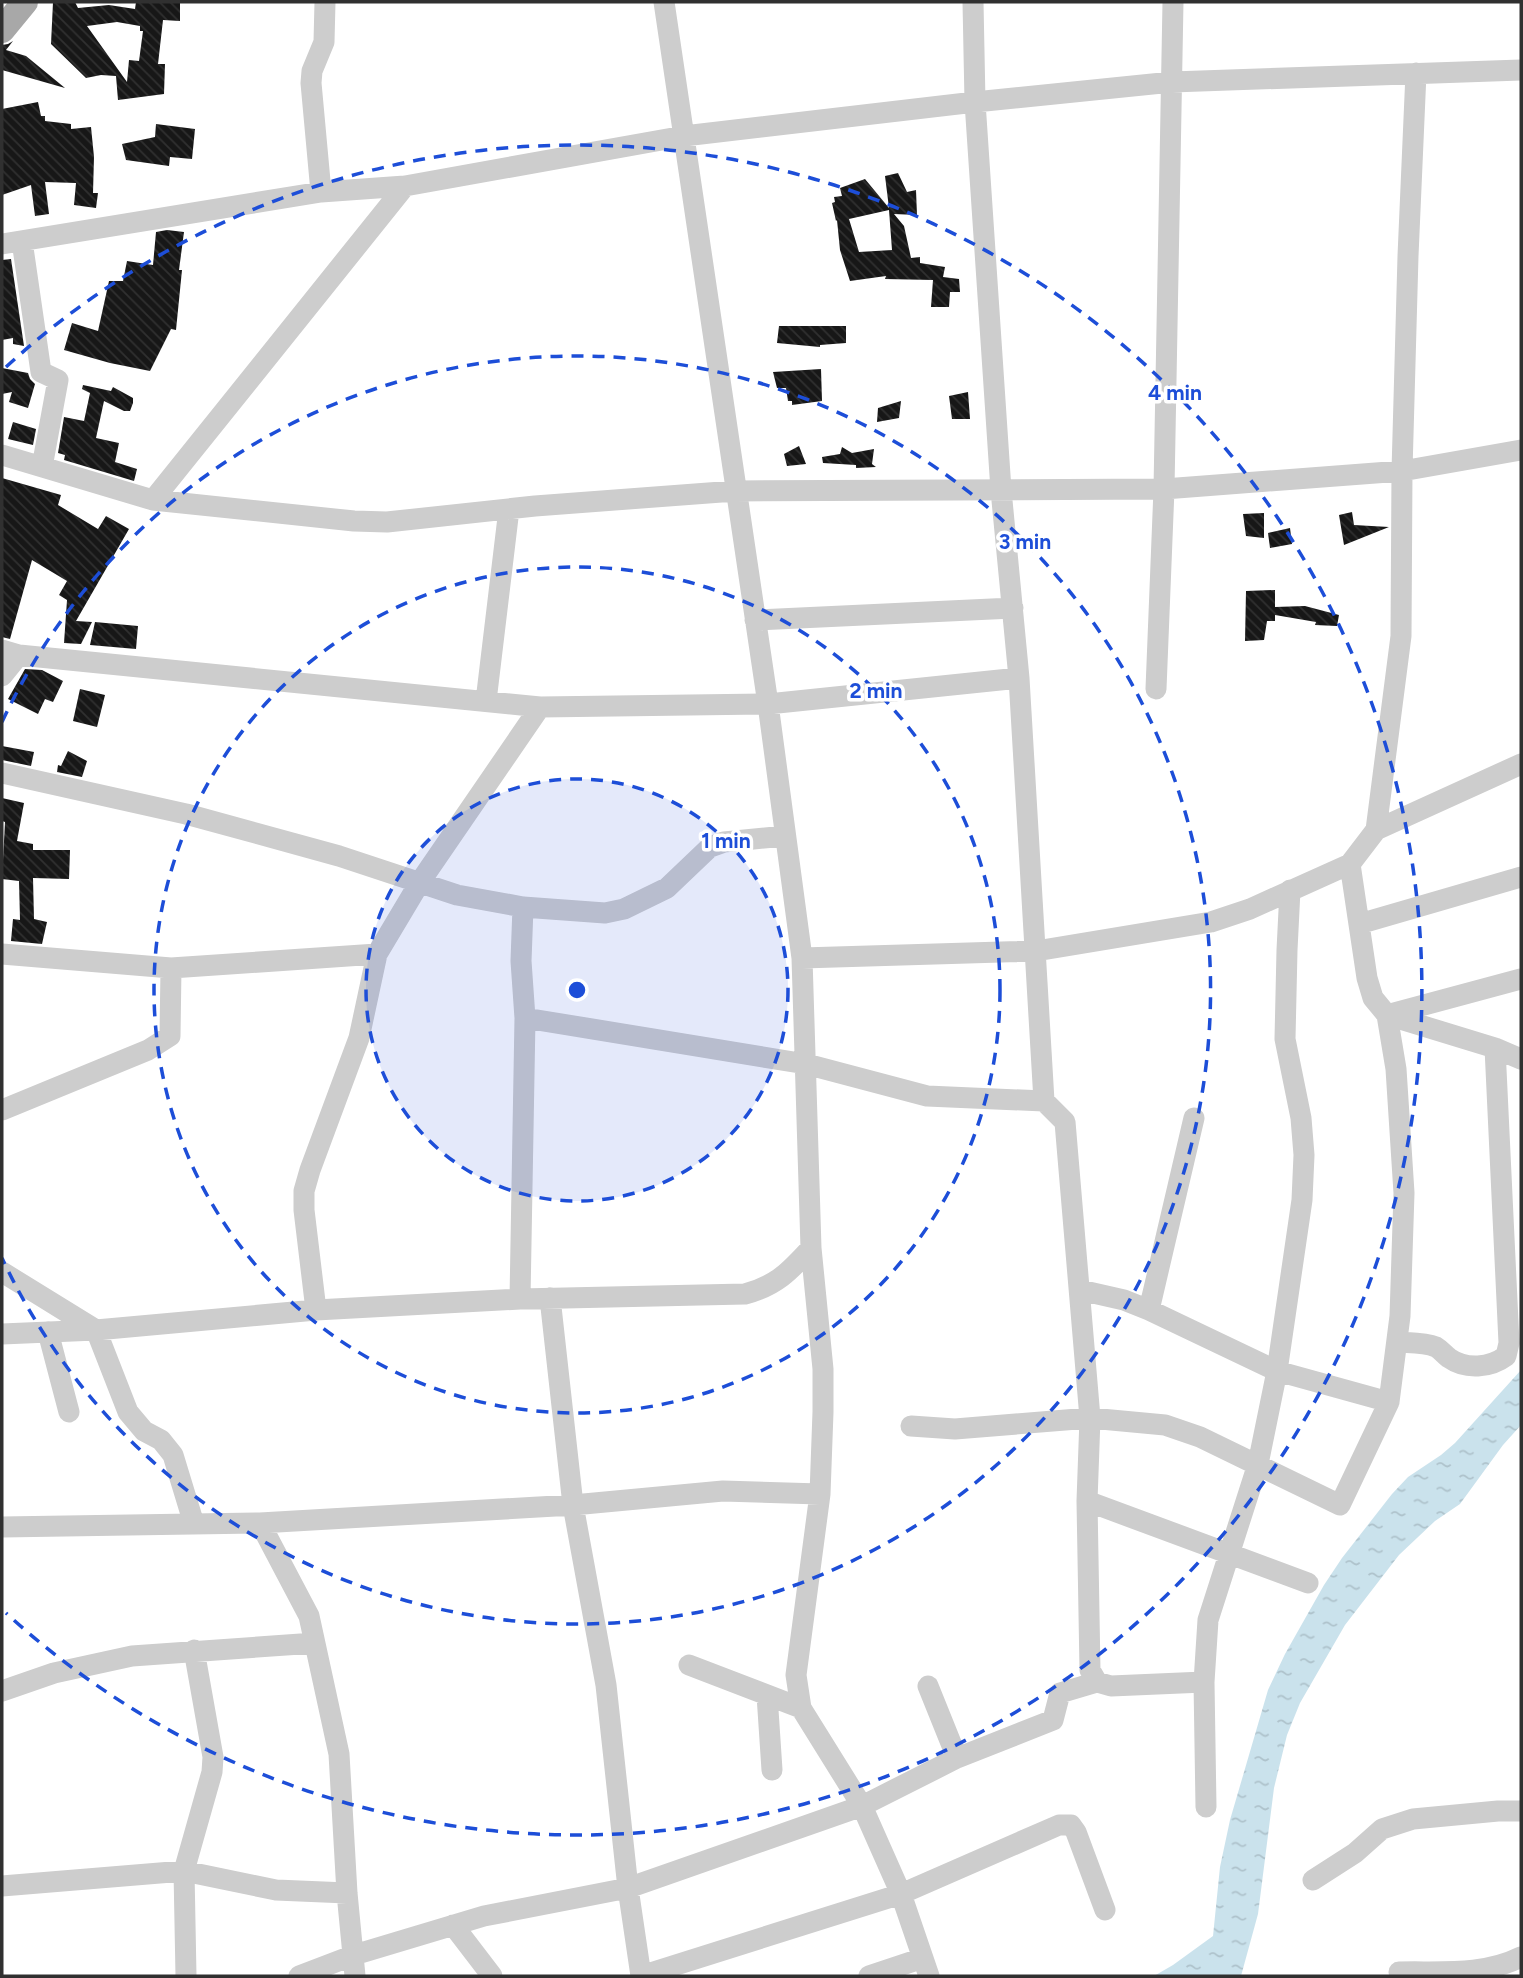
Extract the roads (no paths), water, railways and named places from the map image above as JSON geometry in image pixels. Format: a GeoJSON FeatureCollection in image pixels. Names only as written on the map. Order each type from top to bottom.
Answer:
{"type":"FeatureCollection","features":[{"type":"Feature","properties":{"kind":"main road"},"geometry":{"type":"LineString","coordinates":[[2,30],[25,2]]}},
{"type":"Feature","properties":{"kind":"street"},"geometry":{"type":"LineString","coordinates":[[321,192],[311,83],[312,71],[324,42],[326,2]]}},
{"type":"Feature","properties":{"kind":"street"},"geometry":{"type":"LineString","coordinates":[[664,2],[768,704],[802,958],[811,1248],[823,1368],[820,1494],[796,1675],[801,1708],[862,1806],[901,1894],[926,1967],[869,1976]]}},
{"type":"Feature","properties":{"kind":"street"},"geometry":{"type":"LineString","coordinates":[[973,2],[975,102],[1001,490],[1019,678],[1044,1101]]}},
{"type":"Feature","properties":{"kind":"street"},"geometry":{"type":"LineString","coordinates":[[1156,689],[1164,489],[1173,2]]}},
{"type":"Feature","properties":{"kind":"street"},"geometry":{"type":"LineString","coordinates":[[42,467],[58,380],[41,372],[12,243],[321,192],[405,186],[684,136],[975,102],[1172,82],[1521,70]]}},
{"type":"Feature","properties":{"kind":"street"},"geometry":{"type":"LineString","coordinates":[[1376,830],[1401,636],[1402,471],[1416,73]]}},
{"type":"Feature","properties":{"kind":"street"},"geometry":{"type":"LineString","coordinates":[[153,500],[405,186]]}},
{"type":"Feature","properties":{"kind":"street"},"geometry":{"type":"LineString","coordinates":[[2,455],[153,500],[387,522],[509,509],[735,491],[1164,489],[1402,471],[1521,450]]}},
{"type":"Feature","properties":{"kind":"street"},"geometry":{"type":"LineString","coordinates":[[486,701],[509,509]]}},
{"type":"Feature","properties":{"kind":"street"},"geometry":{"type":"LineString","coordinates":[[755,620],[1013,608]]}},
{"type":"Feature","properties":{"kind":"street"},"geometry":{"type":"LineString","coordinates":[[2,677],[10,653],[540,707],[768,704],[1019,678]]}},
{"type":"Feature","properties":{"kind":"street"},"geometry":{"type":"LineString","coordinates":[[316,1310],[304,1191],[359,1038],[377,954],[420,882],[540,707]]}},
{"type":"Feature","properties":{"kind":"street"},"geometry":{"type":"LineString","coordinates":[[802,958],[1036,951],[1211,922],[1250,909],[1350,864],[1376,830],[1521,764]]}},
{"type":"Feature","properties":{"kind":"street"},"geometry":{"type":"LineString","coordinates":[[2,773],[186,814],[339,856],[457,895],[523,907],[605,913],[624,909],[667,888],[710,847],[724,842],[785,836]]}},
{"type":"Feature","properties":{"kind":"street"},"geometry":{"type":"LineString","coordinates":[[911,1426],[955,1429],[1090,1418],[1165,1425],[1200,1437],[1340,1505],[1389,1402],[1400,1316],[1404,1193],[1396,1069],[1387,1015],[1373,998],[1367,978],[1350,864]]}},
{"type":"Feature","properties":{"kind":"street"},"geometry":{"type":"LineString","coordinates":[[1359,924],[1521,877]]}},
{"type":"Feature","properties":{"kind":"street"},"geometry":{"type":"LineString","coordinates":[[1206,1807],[1204,1682],[1208,1620],[1258,1464],[1277,1371],[1302,1200],[1304,1155],[1301,1118],[1285,1039],[1290,890]]}},
{"type":"Feature","properties":{"kind":"street"},"geometry":{"type":"LineString","coordinates":[[520,1299],[525,1018],[521,961],[523,907]]}},
{"type":"Feature","properties":{"kind":"street"},"geometry":{"type":"LineString","coordinates":[[2,954],[171,968],[377,954]]}},
{"type":"Feature","properties":{"kind":"street"},"geometry":{"type":"LineString","coordinates":[[2,1110],[148,1050],[170,1036],[171,968]]}},
{"type":"Feature","properties":{"kind":"street"},"geometry":{"type":"LineString","coordinates":[[1387,1015],[1521,979]]}},
{"type":"Feature","properties":{"kind":"street"},"geometry":{"type":"LineString","coordinates":[[1387,1015],[1495,1048],[1521,1059]]}},
{"type":"Feature","properties":{"kind":"street"},"geometry":{"type":"LineString","coordinates":[[525,1018],[806,1064],[927,1096],[1044,1101],[1066,1122],[1090,1418],[1087,1501],[1090,1670],[1097,1682]]}},
{"type":"Feature","properties":{"kind":"street"},"geometry":{"type":"LineString","coordinates":[[1397,1342],[1438,1348],[1450,1359],[1473,1367],[1496,1364],[1506,1356],[1509,1343],[1495,1048]]}},
{"type":"Feature","properties":{"kind":"street"},"geometry":{"type":"LineString","coordinates":[[1149,1310],[1194,1118]]}},
{"type":"Feature","properties":{"kind":"street"},"geometry":{"type":"LineString","coordinates":[[2,1334],[96,1330],[316,1310],[520,1299],[745,1294],[762,1290],[784,1276],[811,1248]]}},
{"type":"Feature","properties":{"kind":"street"},"geometry":{"type":"LineString","coordinates":[[2,1272],[96,1330],[128,1412],[144,1432],[161,1440],[173,1455],[194,1524]]}},
{"type":"Feature","properties":{"kind":"street"},"geometry":{"type":"LineString","coordinates":[[1080,1290],[1124,1300],[1149,1310],[1277,1371],[1389,1402]]}},
{"type":"Feature","properties":{"kind":"street"},"geometry":{"type":"LineString","coordinates":[[550,1298],[573,1505],[606,1685],[628,1888],[641,1976],[901,1894],[1059,1825],[1071,1825],[1076,1832],[1105,1910]]}},
{"type":"Feature","properties":{"kind":"street"},"geometry":{"type":"LineString","coordinates":[[48,1332],[69,1412]]}},
{"type":"Feature","properties":{"kind":"street"},"geometry":{"type":"LineString","coordinates":[[2,1527],[260,1523],[573,1505],[723,1491],[820,1494]]}},
{"type":"Feature","properties":{"kind":"street"},"geometry":{"type":"LineString","coordinates":[[1087,1501],[1308,1583]]}},
{"type":"Feature","properties":{"kind":"street"},"geometry":{"type":"LineString","coordinates":[[260,1523],[309,1616],[340,1754],[346,1893],[354,1966]]}},
{"type":"Feature","properties":{"kind":"street"},"geometry":{"type":"LineString","coordinates":[[2,1691],[54,1673],[132,1656],[315,1643]]}},
{"type":"Feature","properties":{"kind":"street"},"geometry":{"type":"LineString","coordinates":[[186,1976],[184,1871],[212,1772],[213,1757],[194,1650]]}},
{"type":"Feature","properties":{"kind":"street"},"geometry":{"type":"LineString","coordinates":[[689,1665],[801,1708]]}},
{"type":"Feature","properties":{"kind":"street"},"geometry":{"type":"LineString","coordinates":[[299,1976],[354,1966],[484,1916],[628,1888],[862,1806],[957,1758],[1053,1720],[1060,1693],[1097,1682],[1111,1686],[1204,1682]]}},
{"type":"Feature","properties":{"kind":"street"},"geometry":{"type":"LineString","coordinates":[[928,1686],[957,1758]]}},
{"type":"Feature","properties":{"kind":"street"},"geometry":{"type":"LineString","coordinates":[[767,1695],[772,1770]]}},
{"type":"Feature","properties":{"kind":"street"},"geometry":{"type":"LineString","coordinates":[[1313,1880],[1355,1853],[1382,1829],[1413,1819],[1521,1811]]}},
{"type":"Feature","properties":{"kind":"street"},"geometry":{"type":"LineString","coordinates":[[2,1886],[184,1871],[276,1890],[346,1893]]}},
{"type":"Feature","properties":{"kind":"street"},"geometry":{"type":"LineString","coordinates":[[453,1926],[492,1976]]}},
{"type":"Feature","properties":{"kind":"street"},"geometry":{"type":"LineString","coordinates":[[1399,1972],[1473,1971],[1507,1964],[1521,1957]]}},
{"type":"Feature","properties":{"kind":"water"},"geometry":{"type":"Polygon","coordinates":[[[1521,1370],[1521,1425],[1460,1504],[1435,1521],[1399,1555],[1345,1625],[1300,1703],[1287,1735],[1274,1788],[1258,1914],[1241,1976],[1154,1976],[1213,1936],[1220,1867],[1230,1820],[1268,1690],[1324,1585],[1392,1494],[1408,1477],[1455,1443],[1521,1370]]]}}]}
